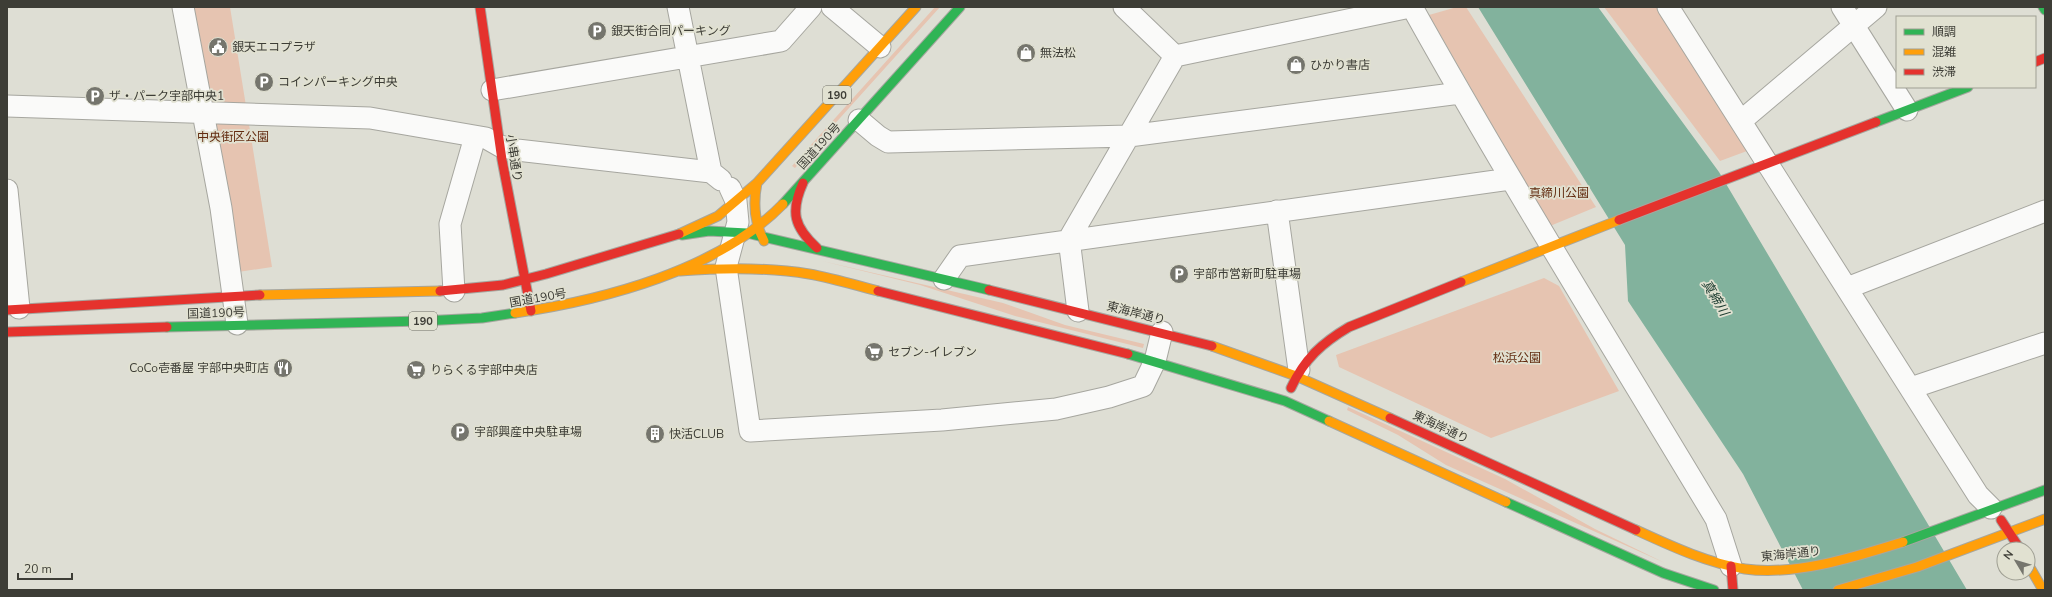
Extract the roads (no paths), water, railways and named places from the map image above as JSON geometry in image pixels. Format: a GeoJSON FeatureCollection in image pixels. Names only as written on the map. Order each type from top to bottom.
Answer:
{"type":"FeatureCollection","features":[{"type":"Feature","properties":{"kind":"main road","name":"小串通り"},"geometry":{"type":"LineString","coordinates":[[480,7],[500,146],[531,311]]}},
{"type":"Feature","properties":{"kind":"main road","name":"国道190号"},"geometry":{"type":"LineString","coordinates":[[757,183],[916,7]]}},
{"type":"Feature","properties":{"kind":"main road","name":"国道190号"},"geometry":{"type":"LineString","coordinates":[[7,332],[237,324],[422,321],[482,318],[563,306],[646,283],[679,271],[758,225],[772,215],[803,183],[960,7]]}},
{"type":"Feature","properties":{"kind":"main road"},"geometry":{"type":"LineString","coordinates":[[1285,401],[1308,356],[1325,341],[1349,327],[1606,225],[1965,88]]}},
{"type":"Feature","properties":{"kind":"main road"},"geometry":{"type":"LineString","coordinates":[[757,183],[754,208],[761,236],[768,247]]}},
{"type":"Feature","properties":{"kind":"main road"},"geometry":{"type":"LineString","coordinates":[[803,183],[795,204],[795,216],[799,228],[806,238],[817,248]]}},
{"type":"Feature","properties":{"kind":"main road","name":"国道190号"},"geometry":{"type":"LineString","coordinates":[[13,309],[233,296],[454,290],[500,285],[524,280],[670,238],[695,228],[718,216],[733,194]]}},
{"type":"Feature","properties":{"kind":"main road","name":"東海岸通り"},"geometry":{"type":"LineString","coordinates":[[670,238],[709,232],[739,236],[761,236],[944,278],[1162,332],[1220,348],[1298,373],[1676,548],[1731,566],[1756,570],[1787,569],[1842,560],[1893,545],[1991,508],[2045,490]]}},
{"type":"Feature","properties":{"kind":"main road"},"geometry":{"type":"LineString","coordinates":[[781,259],[810,274]]}},
{"type":"Feature","properties":{"kind":"main road"},"geometry":{"type":"LineString","coordinates":[[679,271],[726,267],[772,269],[810,274],[1155,361],[1285,401],[1663,573],[1714,590]]}},
{"type":"Feature","properties":{"kind":"main road"},"geometry":{"type":"LineString","coordinates":[[1991,508],[2015,541]]}},
{"type":"Feature","properties":{"kind":"main road"},"geometry":{"type":"LineString","coordinates":[[1838,590],[1857,586],[1954,554],[2045,518]]}},
{"type":"Feature","properties":{"kind":"main road"},"geometry":{"type":"LineString","coordinates":[[1731,566],[1733,590]]}},
{"type":"Feature","properties":{"kind":"main road"},"geometry":{"type":"LineString","coordinates":[[2036,578],[2043,590]]}},
{"type":"Feature","properties":{"kind":"street"},"geometry":{"type":"LineString","coordinates":[[184,7],[221,208],[237,324]]}},
{"type":"Feature","properties":{"kind":"street"},"geometry":{"type":"LineString","coordinates":[[678,7],[711,172],[733,194],[738,222],[739,236],[726,267],[750,431],[942,420],[1056,409],[1109,397],[1143,386],[1155,361],[1162,332]]}},
{"type":"Feature","properties":{"kind":"street"},"geometry":{"type":"LineString","coordinates":[[492,90],[781,42],[811,7]]}},
{"type":"Feature","properties":{"kind":"street"},"geometry":{"type":"LineString","coordinates":[[832,7],[880,47]]}},
{"type":"Feature","properties":{"kind":"street"},"geometry":{"type":"LineString","coordinates":[[1124,7],[1175,56]]}},
{"type":"Feature","properties":{"kind":"street"},"geometry":{"type":"LineString","coordinates":[[1078,311],[1069,239],[1175,56],[1411,7],[1510,179],[1553,246],[1716,519],[1731,566]]}},
{"type":"Feature","properties":{"kind":"street"},"geometry":{"type":"LineString","coordinates":[[1668,7],[1978,495],[1991,508]]}},
{"type":"Feature","properties":{"kind":"street"},"geometry":{"type":"LineString","coordinates":[[1842,7],[1907,110]]}},
{"type":"Feature","properties":{"kind":"street"},"geometry":{"type":"LineString","coordinates":[[1741,121],[1876,7]]}},
{"type":"Feature","properties":{"kind":"street"},"geometry":{"type":"LineString","coordinates":[[859,120],[878,136],[888,142],[1129,136],[1460,93]]}},
{"type":"Feature","properties":{"kind":"street"},"geometry":{"type":"LineString","coordinates":[[7,106],[204,111],[370,118],[486,138],[500,146],[517,150],[711,172]]}},
{"type":"Feature","properties":{"kind":"street"},"geometry":{"type":"LineString","coordinates":[[454,290],[450,224],[475,137]]}},
{"type":"Feature","properties":{"kind":"street"},"geometry":{"type":"LineString","coordinates":[[944,278],[960,256],[1069,239],[1277,212],[1510,179]]}},
{"type":"Feature","properties":{"kind":"street"},"geometry":{"type":"LineString","coordinates":[[733,194],[757,183]]}},
{"type":"Feature","properties":{"kind":"street"},"geometry":{"type":"LineString","coordinates":[[7,190],[13,309]]}},
{"type":"Feature","properties":{"kind":"street"},"geometry":{"type":"LineString","coordinates":[[1847,288],[2045,211]]}},
{"type":"Feature","properties":{"kind":"street"},"geometry":{"type":"LineString","coordinates":[[1277,212],[1298,373]]}},
{"type":"Feature","properties":{"kind":"street"},"geometry":{"type":"LineString","coordinates":[[1911,388],[2045,344]]}},
{"type":"Feature","properties":{"kind":"water","name":"真締川"},"geometry":{"type":"Polygon","coordinates":[[[1478,7],[1598,7],[1719,172],[1967,590],[1803,590],[1743,474],[1628,301],[1625,245],[1478,7]]]}},
{"type":"Feature","properties":{"kind":"place","name":"銀天街合同パーキング"},"geometry":{"type":"Point","coordinates":[597,31]}},
{"type":"Feature","properties":{"kind":"place","name":"銀天エコプラザ"},"geometry":{"type":"Point","coordinates":[218,47]}},
{"type":"Feature","properties":{"kind":"place","name":"無法松"},"geometry":{"type":"Point","coordinates":[1026,53]}},
{"type":"Feature","properties":{"kind":"place","name":"ひかり書店"},"geometry":{"type":"Point","coordinates":[1296,65]}},
{"type":"Feature","properties":{"kind":"place","name":"コインパーキング中央"},"geometry":{"type":"Point","coordinates":[264,82]}},
{"type":"Feature","properties":{"kind":"place","name":"ザ・パーク宇部中央1"},"geometry":{"type":"Point","coordinates":[95,96]}},
{"type":"Feature","properties":{"kind":"place","name":"宇部市営新町駐車場"},"geometry":{"type":"Point","coordinates":[1179,274]}},
{"type":"Feature","properties":{"kind":"place","name":"セブン-イレブン"},"geometry":{"type":"Point","coordinates":[874,352]}},
{"type":"Feature","properties":{"kind":"place","name":"CoCo壱番屋 宇部中央町店"},"geometry":{"type":"Point","coordinates":[283,368]}},
{"type":"Feature","properties":{"kind":"place","name":"りらくる宇部中央店"},"geometry":{"type":"Point","coordinates":[416,370]}},
{"type":"Feature","properties":{"kind":"place","name":"宇部興産中央駐車場"},"geometry":{"type":"Point","coordinates":[460,432]}},
{"type":"Feature","properties":{"kind":"place","name":"快活CLUB"},"geometry":{"type":"Point","coordinates":[655,434]}},
{"type":"Feature","properties":{"kind":"park label","name":"中央街区公園"},"geometry":{"type":"Point","coordinates":[233,137]}},
{"type":"Feature","properties":{"kind":"park label","name":"真締川公園"},"geometry":{"type":"Point","coordinates":[1559,193]}},
{"type":"Feature","properties":{"kind":"park label","name":"松浜公園"},"geometry":{"type":"Point","coordinates":[1517,358]}}]}
